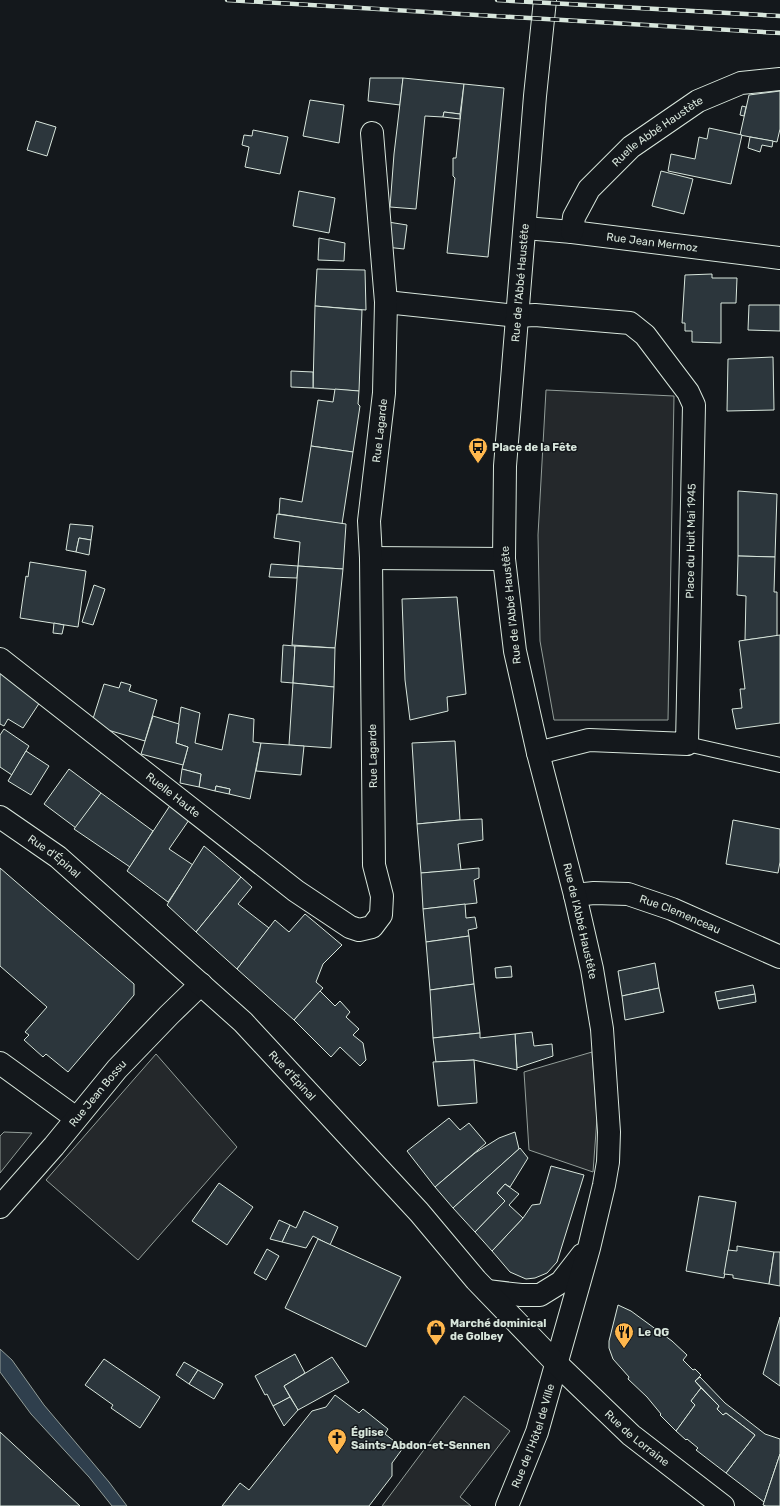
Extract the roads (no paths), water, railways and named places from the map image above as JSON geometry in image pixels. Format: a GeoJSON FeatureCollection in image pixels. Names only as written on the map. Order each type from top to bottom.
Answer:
{"type":"FeatureCollection","features":[{"type":"Feature","properties":{"kind":"street","name":"Rue de l'Abbé Haustête"},"geometry":{"type":"LineString","coordinates":[[544,0],[505,466],[504,559],[514,652],[538,753],[576,895],[592,969],[602,1029],[609,1132],[607,1170],[589,1248],[565,1330],[557,1364]]}},
{"type":"Feature","properties":{"kind":"street","name":"Ruelle Abbé Haustète"},"geometry":{"type":"LineString","coordinates":[[572,232],[574,217],[589,189],[631,147],[698,101],[741,83],[780,79]]}},
{"type":"Feature","properties":{"kind":"street","name":"Rue Lagarde"},"geometry":{"type":"LineString","coordinates":[[350,927],[359,930],[372,927],[381,916],[382,896],[374,866],[371,558],[369,521],[384,393],[386,302],[372,133]]}},
{"type":"Feature","properties":{"kind":"street","name":"Rue Jean Mermoz"},"geometry":{"type":"LineString","coordinates":[[525,228],[572,232],[780,258]]}},
{"type":"Feature","properties":{"kind":"street"},"geometry":{"type":"LineString","coordinates":[[386,302],[517,316]]}},
{"type":"Feature","properties":{"kind":"street","name":"Place du Huit Mai 1945"},"geometry":{"type":"LineString","coordinates":[[517,316],[534,315],[630,323],[645,335],[688,392],[694,406],[687,744]]}},
{"type":"Feature","properties":{"kind":"street"},"geometry":{"type":"LineString","coordinates":[[371,558],[504,559]]}},
{"type":"Feature","properties":{"kind":"street","name":"Ruelle Haute"},"geometry":{"type":"LineString","coordinates":[[0,659],[296,891],[350,927]]}},
{"type":"Feature","properties":{"kind":"street"},"geometry":{"type":"LineString","coordinates":[[538,753],[589,740],[687,744]]}},
{"type":"Feature","properties":{"kind":"street","name":"Rue d'Épinal"},"geometry":{"type":"LineString","coordinates":[[0,817],[58,857],[243,1022],[419,1212],[487,1291],[557,1364]]}},
{"type":"Feature","properties":{"kind":"street","name":"Rue Clemenceau"},"geometry":{"type":"LineString","coordinates":[[576,895],[594,893],[628,894],[672,909],[780,957]]}},
{"type":"Feature","properties":{"kind":"street","name":"Rue Jean Bossu"},"geometry":{"type":"LineString","coordinates":[[0,1207],[117,1069],[168,1015],[201,984]]}},
{"type":"Feature","properties":{"kind":"street"},"geometry":{"type":"LineString","coordinates":[[0,1063],[76,1118]]}},
{"type":"Feature","properties":{"kind":"street"},"geometry":{"type":"LineString","coordinates":[[487,1291],[521,1296],[540,1295],[561,1282],[578,1259],[589,1248]]}},
{"type":"Feature","properties":{"kind":"street","name":"Rue de l'Hôtel de Ville"},"geometry":{"type":"LineString","coordinates":[[507,1506],[537,1432],[557,1364]]}},
{"type":"Feature","properties":{"kind":"street","name":"Rue de Lorraine"},"geometry":{"type":"LineString","coordinates":[[557,1364],[631,1435],[724,1506]]}},
{"type":"Feature","properties":{"kind":"lane"},"geometry":{"type":"LineString","coordinates":[[687,744],[780,766]]}},
{"type":"Feature","properties":{"kind":"water"},"geometry":{"type":"Polygon","coordinates":[[[0,1349],[12,1360],[44,1405],[109,1482],[127,1506],[112,1506],[89,1477],[31,1414],[0,1372],[0,1349]]]}},
{"type":"Feature","properties":{"kind":"railway"},"geometry":{"type":"LineString","coordinates":[[227,0],[780,33]]}},
{"type":"Feature","properties":{"kind":"railway"},"geometry":{"type":"LineString","coordinates":[[497,0],[780,16]]}},
{"type":"Feature","properties":{"kind":"place","name":"Place de la Fête"},"geometry":{"type":"Point","coordinates":[478,464]}},
{"type":"Feature","properties":{"kind":"place","name":"Marché dominical de Golbey"},"geometry":{"type":"Point","coordinates":[436,1346]}},
{"type":"Feature","properties":{"kind":"place","name":"Le QG"},"geometry":{"type":"Point","coordinates":[624,1349]}},
{"type":"Feature","properties":{"kind":"place","name":"Église Saints-Abdon-et-Sennen"},"geometry":{"type":"Point","coordinates":[337,1455]}}]}
